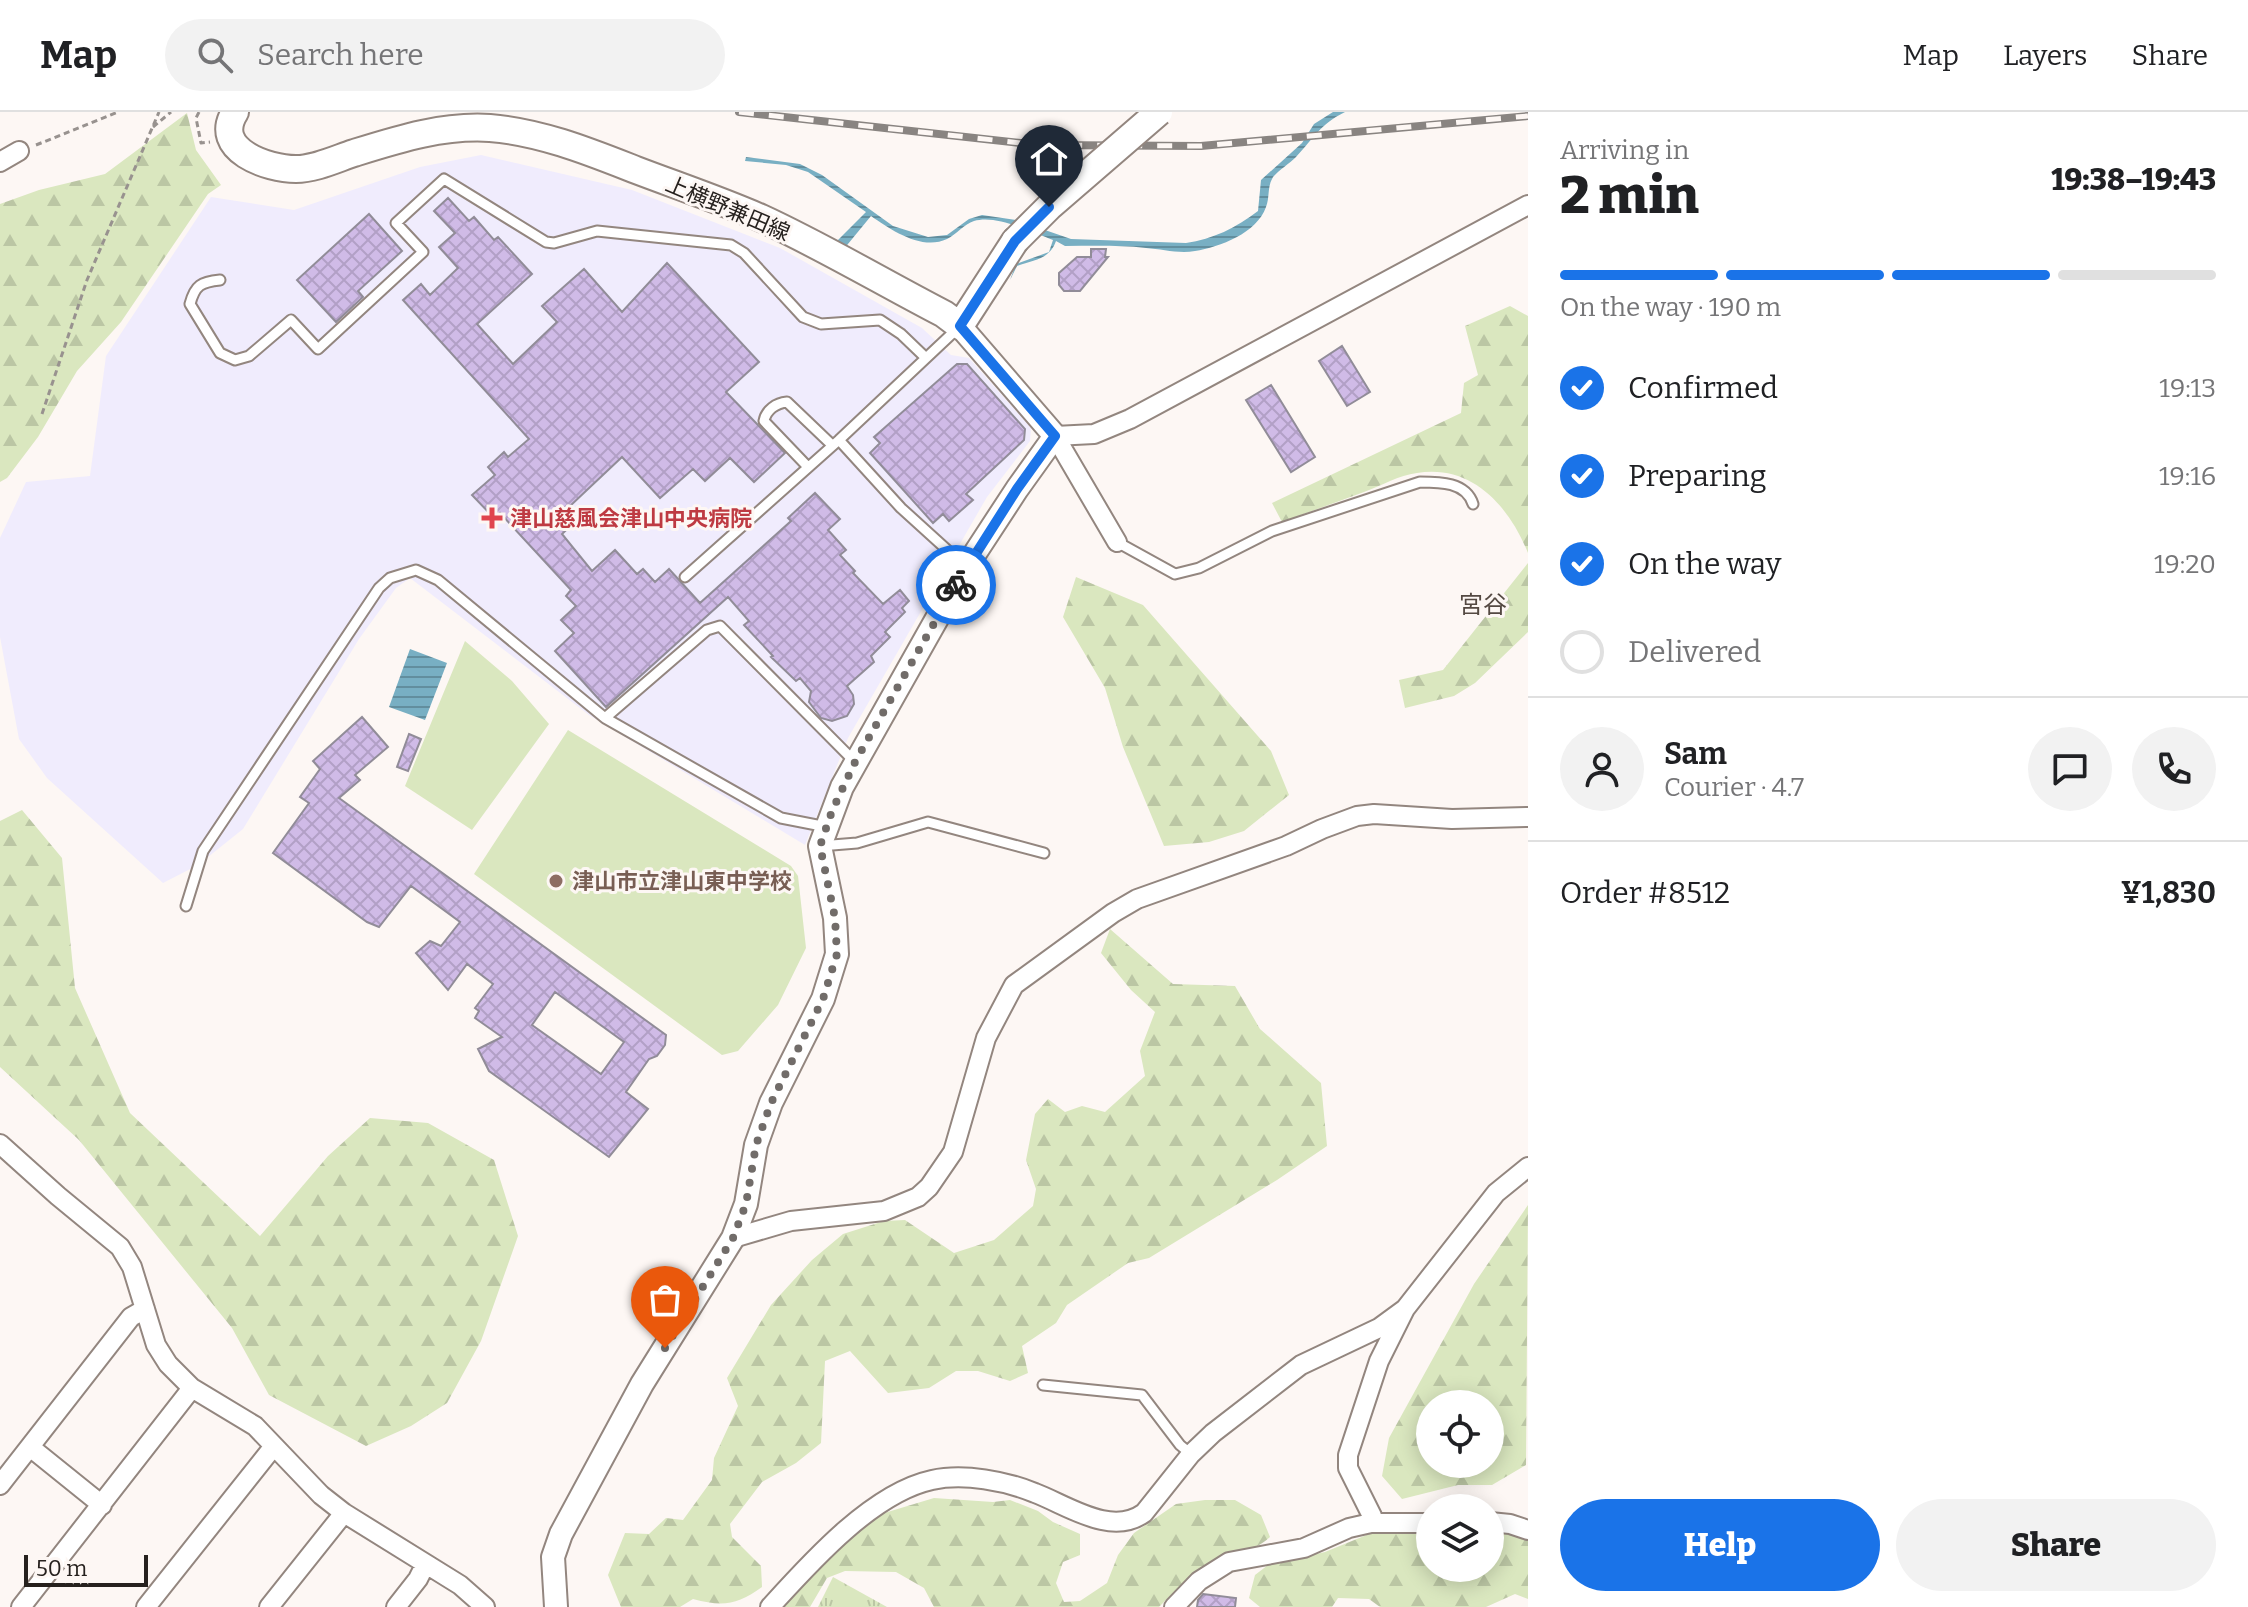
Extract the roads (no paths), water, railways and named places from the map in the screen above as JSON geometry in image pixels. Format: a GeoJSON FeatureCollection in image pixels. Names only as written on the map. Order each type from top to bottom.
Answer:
{"type":"FeatureCollection","features":[{"type":"Feature","properties":{"kind":"main road","name":"上横野兼田線"},"geometry":{"type":"LineString","coordinates":[[235,112],[231,116],[229,135],[237,148],[269,167],[299,169],[405,137],[451,128],[491,128],[530,134],[592,153],[762,219],[944,314],[960,326]]}},
{"type":"Feature","properties":{"kind":"main road"},"geometry":{"type":"LineString","coordinates":[[960,326],[1015,241],[1061,196],[1159,112]]}},
{"type":"Feature","properties":{"kind":"street"},"geometry":{"type":"LineString","coordinates":[[0,162],[19,151]]}},
{"type":"Feature","properties":{"kind":"street"},"geometry":{"type":"LineString","coordinates":[[1055,436],[1094,434],[1130,419],[1528,205]]}},
{"type":"Feature","properties":{"kind":"street"},"geometry":{"type":"LineString","coordinates":[[960,326],[1055,436],[1117,542]]}},
{"type":"Feature","properties":{"kind":"street"},"geometry":{"type":"LineString","coordinates":[[556,1607],[553,1557],[561,1534],[642,1384],[733,1238],[746,1204],[756,1145],[771,1103],[823,999],[837,954],[823,837],[842,787],[966,567],[1055,436]]}},
{"type":"Feature","properties":{"kind":"street"},"geometry":{"type":"LineString","coordinates":[[733,1238],[791,1221],[884,1211],[918,1197],[929,1187],[953,1152],[986,1038],[1014,985],[1137,899],[1286,846],[1357,816],[1374,814],[1452,819],[1528,817]]}},
{"type":"Feature","properties":{"kind":"street"},"geometry":{"type":"LineString","coordinates":[[0,1144],[120,1247],[132,1267],[156,1345],[168,1364],[192,1388],[255,1426],[321,1495],[344,1513],[460,1585],[485,1607]]}},
{"type":"Feature","properties":{"kind":"street"},"geometry":{"type":"LineString","coordinates":[[1371,1523],[1372,1516],[1348,1468],[1348,1455],[1379,1361],[1405,1309],[1496,1193],[1528,1167]]}},
{"type":"Feature","properties":{"kind":"street"},"geometry":{"type":"LineString","coordinates":[[2,1478],[30,1447],[131,1317],[145,1309]]}},
{"type":"Feature","properties":{"kind":"street"},"geometry":{"type":"LineString","coordinates":[[770,1607],[856,1521],[885,1501],[936,1479],[967,1478],[1001,1484],[1033,1492],[1107,1521],[1136,1519],[1213,1433],[1301,1365],[1379,1328],[1405,1309]]}},
{"type":"Feature","properties":{"kind":"street"},"geometry":{"type":"LineString","coordinates":[[21,1607],[192,1388]]}},
{"type":"Feature","properties":{"kind":"street"},"geometry":{"type":"LineString","coordinates":[[146,1607],[274,1446]]}},
{"type":"Feature","properties":{"kind":"street"},"geometry":{"type":"LineString","coordinates":[[30,1447],[102,1505]]}},
{"type":"Feature","properties":{"kind":"street"},"geometry":{"type":"LineString","coordinates":[[269,1607],[344,1513]]}},
{"type":"Feature","properties":{"kind":"street"},"geometry":{"type":"LineString","coordinates":[[1174,1607],[1199,1581],[1229,1562],[1304,1548],[1349,1528],[1371,1523],[1416,1523]]}},
{"type":"Feature","properties":{"kind":"street"},"geometry":{"type":"LineString","coordinates":[[1504,1523],[1528,1530]]}},
{"type":"Feature","properties":{"kind":"street"},"geometry":{"type":"LineString","coordinates":[[396,1607],[425,1565]]}},
{"type":"Feature","properties":{"kind":"lane"},"geometry":{"type":"LineString","coordinates":[[220,280],[203,282],[194,288],[190,304],[220,353],[235,360],[249,356],[291,320],[318,349],[423,252],[396,223],[444,179],[546,242],[554,243],[597,231],[731,245],[744,253],[803,317],[821,324],[880,320],[901,334],[926,358]]}},
{"type":"Feature","properties":{"kind":"lane"},"geometry":{"type":"LineString","coordinates":[[685,577],[960,326]]}},
{"type":"Feature","properties":{"kind":"lane"},"geometry":{"type":"LineString","coordinates":[[808,467],[764,421],[777,403],[787,402],[836,442],[901,508],[966,567]]}},
{"type":"Feature","properties":{"kind":"lane"},"geometry":{"type":"LineString","coordinates":[[1117,542],[1175,574],[1199,568],[1272,531],[1420,482],[1443,482],[1462,489],[1470,495],[1473,504]]}},
{"type":"Feature","properties":{"kind":"lane"},"geometry":{"type":"LineString","coordinates":[[186,906],[203,851],[379,588],[390,578],[416,570],[438,580],[605,718],[781,818],[823,837],[857,843],[928,822],[1044,853]]}},
{"type":"Feature","properties":{"kind":"lane"},"geometry":{"type":"LineString","coordinates":[[605,718],[707,630],[720,626],[855,762]]}},
{"type":"Feature","properties":{"kind":"lane"},"geometry":{"type":"LineString","coordinates":[[1043,1385],[1142,1395],[1180,1445],[1191,1454]]}},
{"type":"Feature","properties":{"kind":"water"},"geometry":{"type":"Polygon","coordinates":[[[1333,112],[1345,112],[1323,127],[1273,177],[1261,216],[1236,237],[1205,249],[1183,252],[1126,246],[1065,246],[1056,241],[1050,252],[1046,255],[1017,266],[1010,280],[1016,264],[1049,252],[1053,240],[1014,225],[983,219],[970,222],[947,239],[917,241],[871,216],[834,261],[825,253],[866,212],[808,172],[786,165],[745,161],[746,157],[800,164],[822,175],[893,226],[928,237],[947,235],[969,219],[982,215],[1016,220],[1071,239],[1186,243],[1224,232],[1258,211],[1261,180],[1302,143],[1314,124],[1333,112]]]}},
{"type":"Feature","properties":{"kind":"water"},"geometry":{"type":"Polygon","coordinates":[[[410,649],[447,663],[425,720],[389,707],[410,649]]]}},
{"type":"Feature","properties":{"kind":"railway"},"geometry":{"type":"LineString","coordinates":[[739,112],[1039,145],[1201,146],[1528,116]]}},
{"type":"Feature","properties":{"kind":"place","name":"津山慈風会津山中央病院"},"geometry":{"type":"Point","coordinates":[492,518]}},
{"type":"Feature","properties":{"kind":"place","name":"津山市立津山東中学校"},"geometry":{"type":"Point","coordinates":[556,881]}},
{"type":"Feature","properties":{"kind":"district","name":"宮谷"},"geometry":{"type":"Point","coordinates":[1483,605]}}]}
